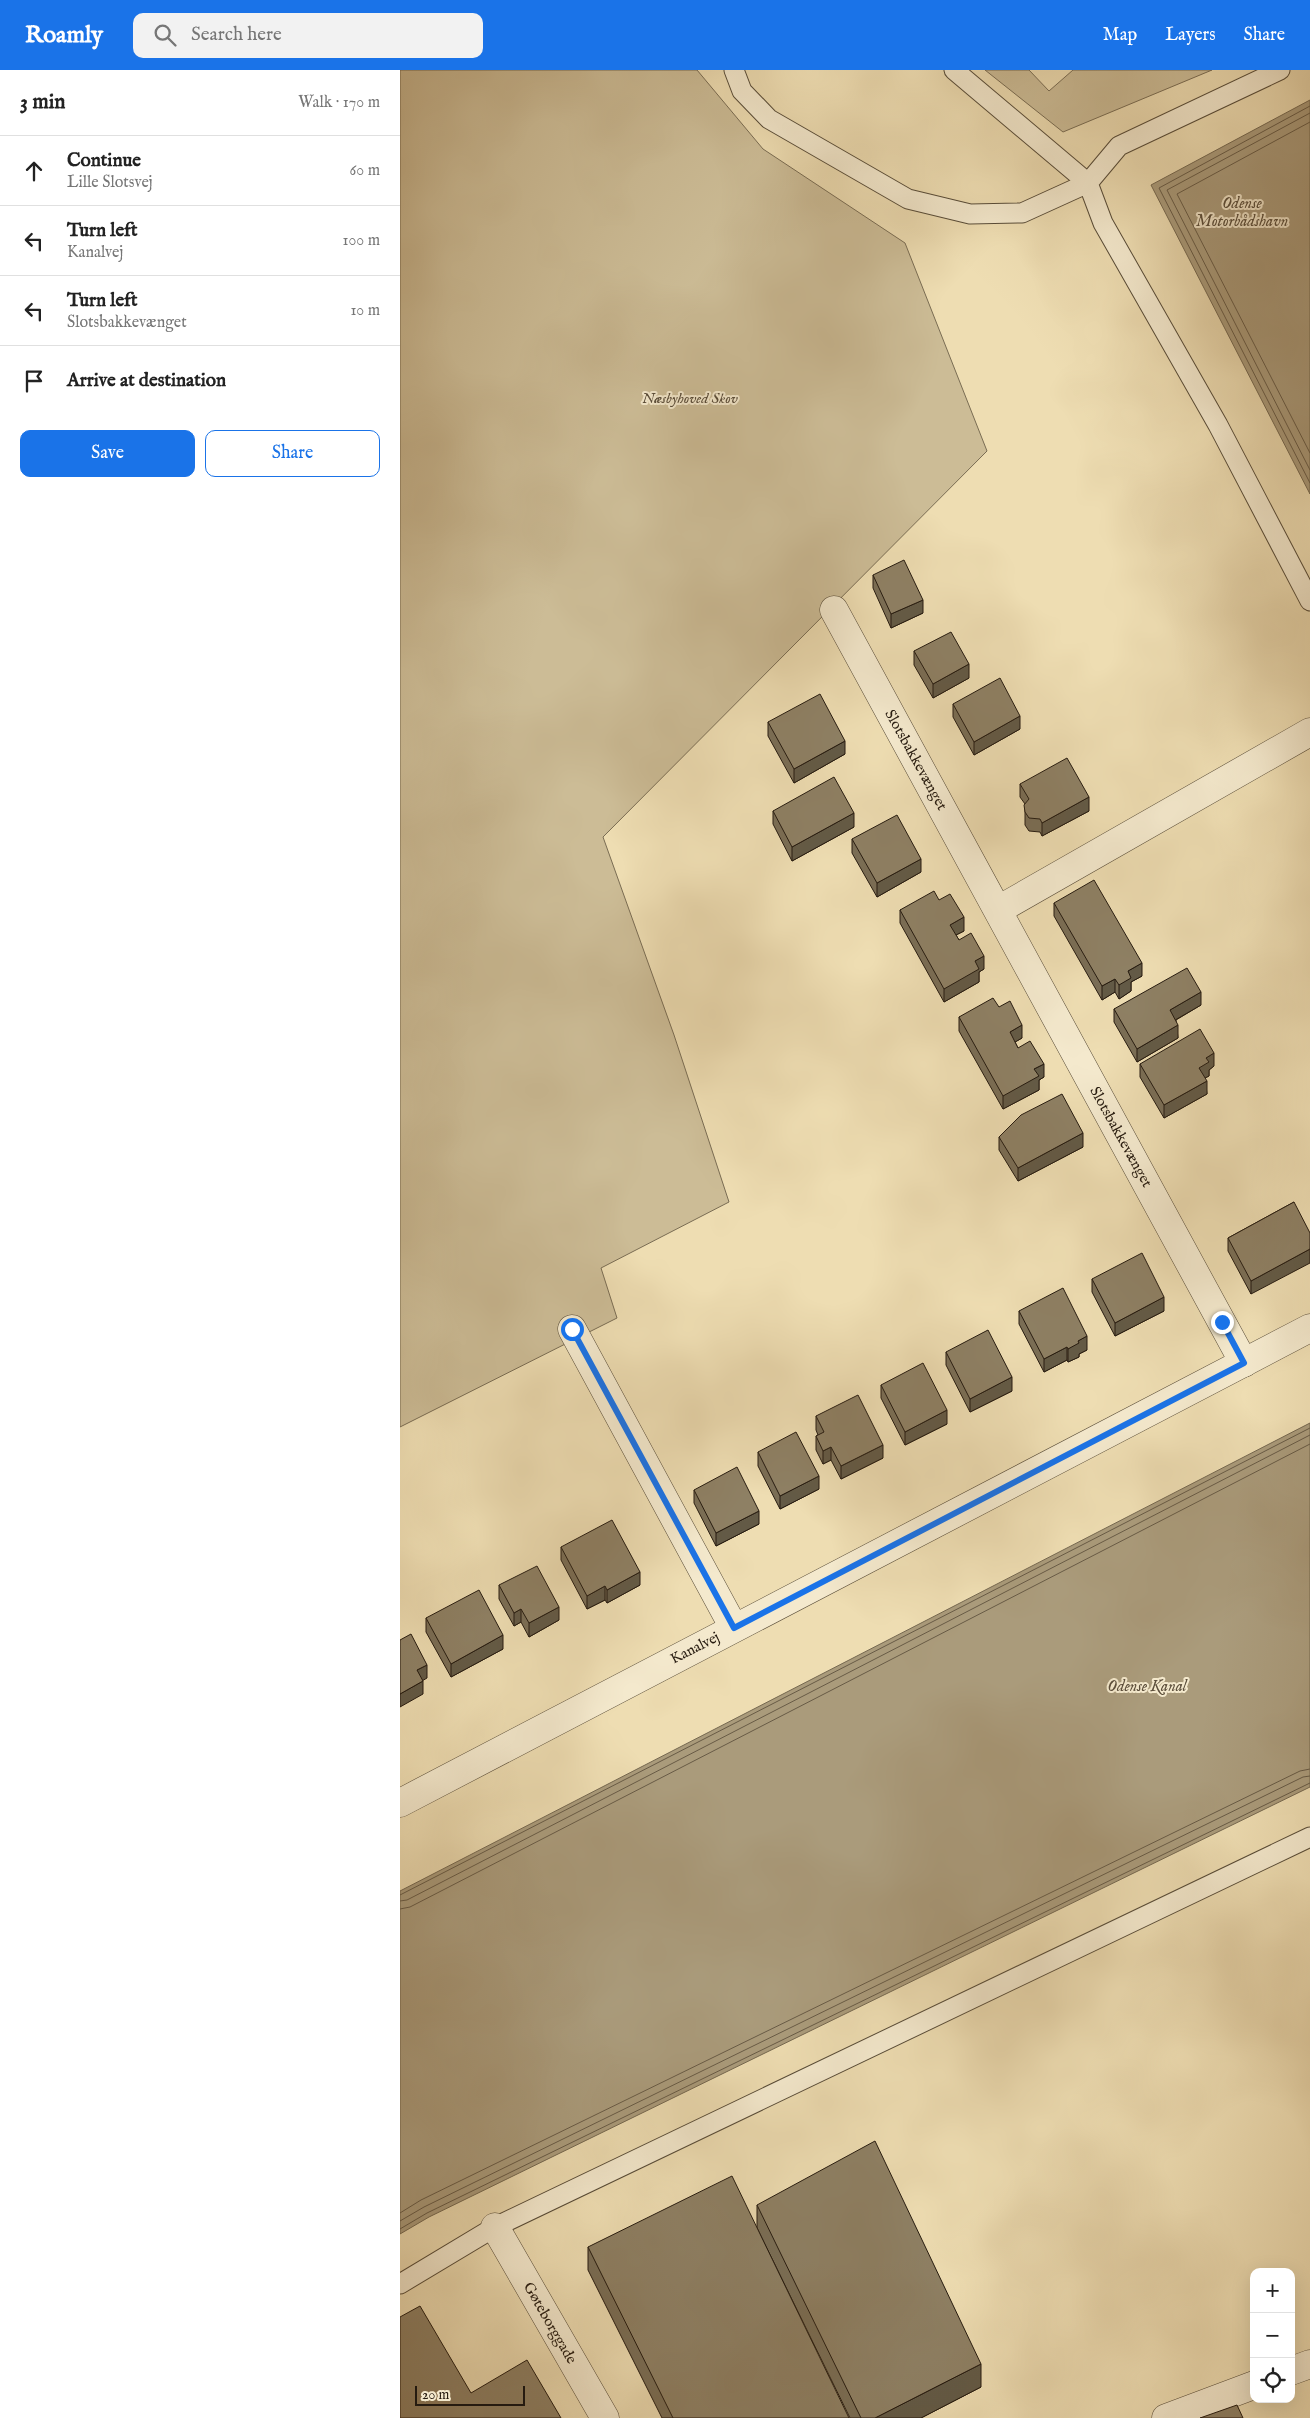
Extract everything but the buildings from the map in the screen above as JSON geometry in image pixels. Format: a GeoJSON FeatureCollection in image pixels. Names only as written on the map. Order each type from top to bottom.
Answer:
{"type":"FeatureCollection","features":[{"type":"Feature","properties":{"kind":"street","name":"Slotsbakkevænget"},"geometry":{"type":"LineString","coordinates":[[834,610],[1244,1363]]}},
{"type":"Feature","properties":{"kind":"street"},"geometry":{"type":"LineString","coordinates":[[998,910],[1310,732]]}},
{"type":"Feature","properties":{"kind":"street","name":"Kanalvej"},"geometry":{"type":"LineString","coordinates":[[400,1803],[1310,1328]]}},
{"type":"Feature","properties":{"kind":"street"},"geometry":{"type":"LineString","coordinates":[[572,1329],[734,1628]]}},
{"type":"Feature","properties":{"kind":"street","name":"Gøteborggade"},"geometry":{"type":"LineString","coordinates":[[495,2227],[605,2418]]}},
{"type":"Feature","properties":{"kind":"street"},"geometry":{"type":"LineString","coordinates":[[1295,2370],[1310,2364]]}},
{"type":"Feature","properties":{"kind":"street"},"geometry":{"type":"LineString","coordinates":[[1166,2418],[1250,2386]]}},
{"type":"Feature","properties":{"kind":"lane"},"geometry":{"type":"LineString","coordinates":[[734,70],[742,91],[769,119],[908,199],[970,214],[1022,213],[1088,184],[1119,146],[1280,70]]}},
{"type":"Feature","properties":{"kind":"lane"},"geometry":{"type":"LineString","coordinates":[[954,70],[1088,184],[1103,223],[1218,425],[1310,602]]}},
{"type":"Feature","properties":{"kind":"lane"},"geometry":{"type":"LineString","coordinates":[[400,2284],[495,2227],[1310,1837]]}},
{"type":"Feature","properties":{"kind":"green space","name":"Næsbyhoved Skov"},"geometry":{"type":"Polygon","coordinates":[[[400,70],[697,70],[763,149],[905,243],[987,451],[603,837],[674,1035],[729,1202],[601,1268],[617,1318],[400,1427],[400,70]]]}},
{"type":"Feature","properties":{"kind":"green space"},"geometry":{"type":"Polygon","coordinates":[[[985,70],[1029,70],[1049,91],[1073,70],[1212,70],[1063,132],[985,70]]]}},
{"type":"Feature","properties":{"kind":"water","name":"Odense Motorbådshavn"},"geometry":{"type":"Polygon","coordinates":[[[1310,100],[1310,494],[1151,185],[1310,100]]]}},
{"type":"Feature","properties":{"kind":"water","name":"Odense Kanal"},"geometry":{"type":"Polygon","coordinates":[[[1310,1423],[1310,1787],[429,2217],[400,2234],[400,1891],[1310,1423]]]}},
{"type":"Feature","properties":{"kind":"route"},"geometry":{"type":"LineString","coordinates":[[572,1329],[734,1628],[1244,1363],[1222,1322]]}}]}
